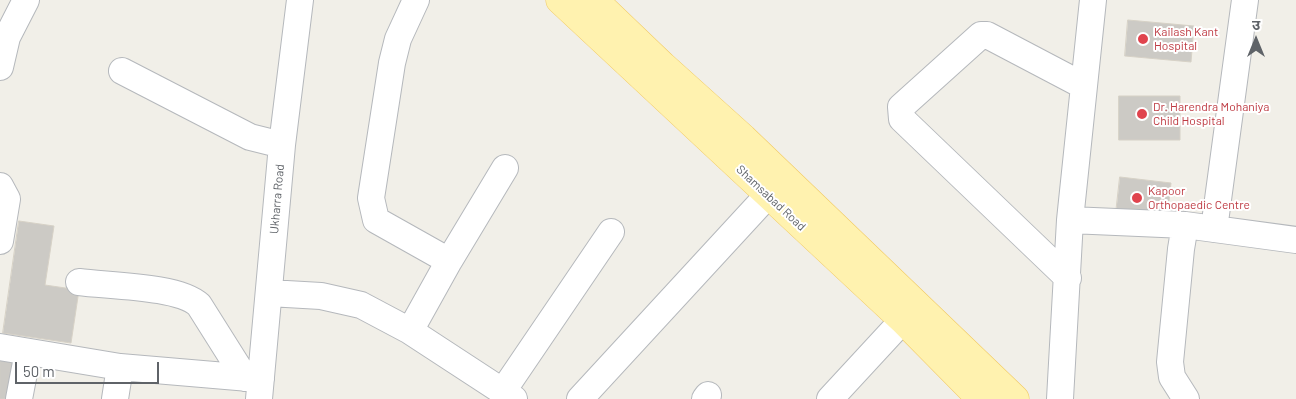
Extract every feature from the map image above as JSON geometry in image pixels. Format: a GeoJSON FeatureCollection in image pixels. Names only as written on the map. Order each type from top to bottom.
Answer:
{"type":"FeatureCollection","features":[{"type":"Feature","properties":{"kind":"main road","name":"Shamsabad Road"},"geometry":{"type":"LineString","coordinates":[[560,0],[903,320],[981,399]]}},
{"type":"Feature","properties":{"kind":"main road","name":"Shamsabad Road"},"geometry":{"type":"LineString","coordinates":[[594,0],[663,66],[743,138],[1015,399]]}},
{"type":"Feature","properties":{"kind":"street"},"geometry":{"type":"LineString","coordinates":[[0,67],[7,37],[26,0]]}},
{"type":"Feature","properties":{"kind":"street","name":"Ukharra Road"},"geometry":{"type":"LineString","coordinates":[[255,385],[269,293],[282,145],[300,0]]}},
{"type":"Feature","properties":{"kind":"street"},"geometry":{"type":"LineString","coordinates":[[416,0],[398,39],[392,63],[377,150],[372,209],[376,220],[449,261]]}},
{"type":"Feature","properties":{"kind":"street"},"geometry":{"type":"LineString","coordinates":[[1060,399],[1070,220],[1093,0]]}},
{"type":"Feature","properties":{"kind":"street"},"geometry":{"type":"LineString","coordinates":[[1214,229],[1245,0]]}},
{"type":"Feature","properties":{"kind":"street"},"geometry":{"type":"LineString","coordinates":[[1068,278],[902,119],[900,114],[901,107],[981,35],[987,35],[1084,86]]}},
{"type":"Feature","properties":{"kind":"street"},"geometry":{"type":"LineString","coordinates":[[122,71],[250,137],[282,145]]}},
{"type":"Feature","properties":{"kind":"street"},"geometry":{"type":"LineString","coordinates":[[410,331],[449,261],[505,168]]}},
{"type":"Feature","properties":{"kind":"street"},"geometry":{"type":"LineString","coordinates":[[0,186],[7,203],[0,241]]}},
{"type":"Feature","properties":{"kind":"street"},"geometry":{"type":"LineString","coordinates":[[580,399],[768,195]]}},
{"type":"Feature","properties":{"kind":"street"},"geometry":{"type":"LineString","coordinates":[[1070,220],[1185,225],[1296,240]]}},
{"type":"Feature","properties":{"kind":"street"},"geometry":{"type":"LineString","coordinates":[[1185,225],[1170,362],[1172,377],[1186,399]]}},
{"type":"Feature","properties":{"kind":"street"},"geometry":{"type":"LineString","coordinates":[[269,293],[321,296],[361,305],[410,331],[508,395],[611,232]]}},
{"type":"Feature","properties":{"kind":"street"},"geometry":{"type":"LineString","coordinates":[[79,282],[167,292],[192,298],[199,305],[255,385]]}},
{"type":"Feature","properties":{"kind":"street"},"geometry":{"type":"LineString","coordinates":[[830,399],[903,320]]}},
{"type":"Feature","properties":{"kind":"street"},"geometry":{"type":"LineString","coordinates":[[0,347],[120,367],[255,385]]}},
{"type":"Feature","properties":{"kind":"street"},"geometry":{"type":"LineString","coordinates":[[19,399],[28,352]]}},
{"type":"Feature","properties":{"kind":"street"},"geometry":{"type":"LineString","coordinates":[[115,399],[120,367]]}},
{"type":"Feature","properties":{"kind":"building"},"geometry":{"type":"Polygon","coordinates":[[[1128,20],[1194,26],[1191,62],[1125,56],[1128,20]]]}},
{"type":"Feature","properties":{"kind":"building"},"geometry":{"type":"Polygon","coordinates":[[[1119,96],[1180,96],[1180,140],[1119,140],[1119,96]]]}},
{"type":"Feature","properties":{"kind":"building"},"geometry":{"type":"Polygon","coordinates":[[[1120,177],[1171,183],[1167,219],[1116,213],[1120,177]]]}},
{"type":"Feature","properties":{"kind":"building"},"geometry":{"type":"Polygon","coordinates":[[[19,221],[54,226],[45,285],[79,290],[71,343],[3,333],[19,221]]]}},
{"type":"Feature","properties":{"kind":"building"},"geometry":{"type":"Polygon","coordinates":[[[0,359],[16,361],[7,399],[0,399],[0,359]]]}},
{"type":"Feature","properties":{"kind":"place","name":"Kailash Kant Hospital"},"geometry":{"type":"Point","coordinates":[1143,39]}},
{"type":"Feature","properties":{"kind":"place","name":"Dr. Harendra Mohaniya Child Hospital"},"geometry":{"type":"Point","coordinates":[1142,114]}},
{"type":"Feature","properties":{"kind":"place","name":"Kapoor Orthopaedic Centre"},"geometry":{"type":"Point","coordinates":[1137,198]}}]}
